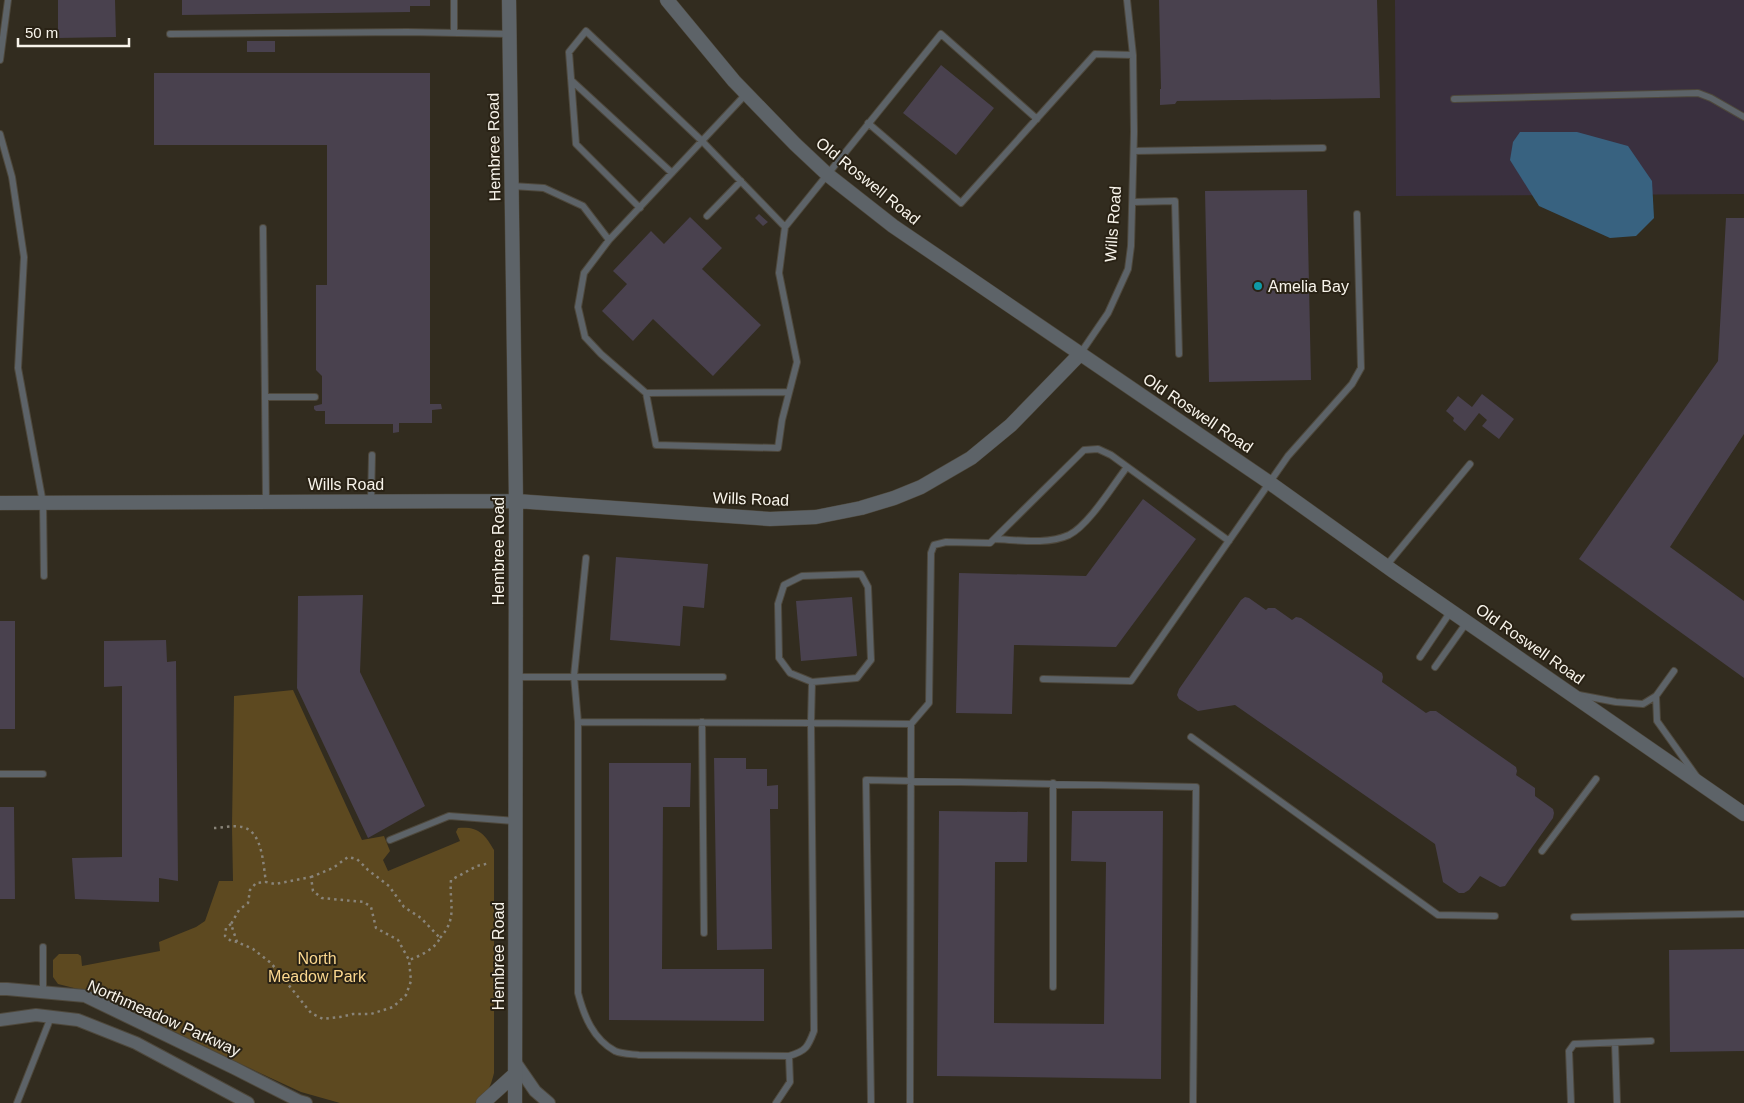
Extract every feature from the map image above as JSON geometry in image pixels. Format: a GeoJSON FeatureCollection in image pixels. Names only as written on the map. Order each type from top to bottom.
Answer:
{"type":"FeatureCollection","features":[{"type":"Feature","properties":{"kind":"street","name":"Hembree Road"},"geometry":{"type":"LineString","coordinates":[[509,0],[516,501],[516,1103]]}},
{"type":"Feature","properties":{"kind":"street","name":"Old Roswell Road"},"geometry":{"type":"LineString","coordinates":[[667,0],[734,82],[795,144],[828,175],[892,226],[1270,483],[1386,566],[1744,814]]}},
{"type":"Feature","properties":{"kind":"street","name":"Wills Road"},"geometry":{"type":"LineString","coordinates":[[0,503],[516,501],[770,519],[816,517],[861,508],[894,498],[921,487],[971,458],[1011,425],[1080,354]]}},
{"type":"Feature","properties":{"kind":"street","name":"Northmeadow Parkway"},"geometry":{"type":"LineString","coordinates":[[0,989],[8,988],[85,996],[234,1068],[298,1102],[306,1103]]}},
{"type":"Feature","properties":{"kind":"street"},"geometry":{"type":"LineString","coordinates":[[0,1020],[36,1015],[78,1020],[136,1043],[248,1103]]}},
{"type":"Feature","properties":{"kind":"street"},"geometry":{"type":"LineString","coordinates":[[483,1103],[515,1068],[535,1091],[549,1103]]}},
{"type":"Feature","properties":{"kind":"lane"},"geometry":{"type":"LineString","coordinates":[[0,60],[8,0]]}},
{"type":"Feature","properties":{"kind":"lane"},"geometry":{"type":"LineString","coordinates":[[454,0],[454,33]]}},
{"type":"Feature","properties":{"kind":"lane","name":"Wills Road"},"geometry":{"type":"LineString","coordinates":[[1080,354],[1108,313],[1128,269],[1132,246],[1134,151],[1133,54],[1127,0]]}},
{"type":"Feature","properties":{"kind":"lane"},"geometry":{"type":"LineString","coordinates":[[640,208],[576,144],[569,52],[586,30],[702,141],[785,227]]}},
{"type":"Feature","properties":{"kind":"lane"},"geometry":{"type":"LineString","coordinates":[[170,34],[407,32],[510,34]]}},
{"type":"Feature","properties":{"kind":"lane"},"geometry":{"type":"LineString","coordinates":[[746,94],[609,240],[584,273],[578,307],[585,337],[600,354],[646,393],[656,445],[778,448],[782,420],[797,362],[779,273],[785,227],[941,34],[1037,119]]}},
{"type":"Feature","properties":{"kind":"lane"},"geometry":{"type":"LineString","coordinates":[[868,123],[961,203],[1095,54],[1133,54]]}},
{"type":"Feature","properties":{"kind":"lane"},"geometry":{"type":"LineString","coordinates":[[572,81],[672,173]]}},
{"type":"Feature","properties":{"kind":"lane"},"geometry":{"type":"LineString","coordinates":[[1454,99],[1698,93],[1711,98],[1744,117]]}},
{"type":"Feature","properties":{"kind":"lane"},"geometry":{"type":"LineString","coordinates":[[0,134],[12,177],[24,257],[18,368],[43,503],[44,576]]}},
{"type":"Feature","properties":{"kind":"lane"},"geometry":{"type":"LineString","coordinates":[[1134,151],[1323,148]]}},
{"type":"Feature","properties":{"kind":"lane"},"geometry":{"type":"LineString","coordinates":[[707,216],[741,181]]}},
{"type":"Feature","properties":{"kind":"lane"},"geometry":{"type":"LineString","coordinates":[[512,186],[544,188],[583,206],[609,240]]}},
{"type":"Feature","properties":{"kind":"lane"},"geometry":{"type":"LineString","coordinates":[[1133,202],[1175,201],[1179,354]]}},
{"type":"Feature","properties":{"kind":"lane"},"geometry":{"type":"LineString","coordinates":[[1043,679],[1131,681],[1288,456],[1352,384],[1361,368],[1357,214]]}},
{"type":"Feature","properties":{"kind":"lane"},"geometry":{"type":"LineString","coordinates":[[263,228],[266,502]]}},
{"type":"Feature","properties":{"kind":"lane"},"geometry":{"type":"LineString","coordinates":[[646,393],[789,392]]}},
{"type":"Feature","properties":{"kind":"lane"},"geometry":{"type":"LineString","coordinates":[[266,397],[315,397]]}},
{"type":"Feature","properties":{"kind":"lane"},"geometry":{"type":"LineString","coordinates":[[910,1103],[911,724],[929,703],[931,553],[934,545],[946,542],[990,543],[1084,450],[1098,449],[1111,455],[1229,541]]}},
{"type":"Feature","properties":{"kind":"lane"},"geometry":{"type":"LineString","coordinates":[[371,502],[372,455]]}},
{"type":"Feature","properties":{"kind":"lane"},"geometry":{"type":"LineString","coordinates":[[1386,566],[1470,464]]}},
{"type":"Feature","properties":{"kind":"lane"},"geometry":{"type":"LineString","coordinates":[[995,538],[1030,541],[1051,540],[1068,535],[1081,526],[1127,467]]}},
{"type":"Feature","properties":{"kind":"lane"},"geometry":{"type":"LineString","coordinates":[[586,558],[574,676],[578,722],[578,993],[583,1012],[590,1027],[602,1041],[616,1052],[638,1055],[789,1056],[801,1052],[809,1045],[814,1031],[812,682]]}},
{"type":"Feature","properties":{"kind":"lane"},"geometry":{"type":"LineString","coordinates":[[861,574],[868,587],[871,660],[857,678],[812,682],[790,673],[779,658],[778,604],[784,586],[802,576],[861,574]]}},
{"type":"Feature","properties":{"kind":"lane"},"geometry":{"type":"LineString","coordinates":[[1420,657],[1451,611]]}},
{"type":"Feature","properties":{"kind":"lane"},"geometry":{"type":"LineString","coordinates":[[1435,667],[1468,622]]}},
{"type":"Feature","properties":{"kind":"lane"},"geometry":{"type":"LineString","coordinates":[[1569,692],[1616,702],[1643,704],[1656,696],[1674,671]]}},
{"type":"Feature","properties":{"kind":"lane"},"geometry":{"type":"LineString","coordinates":[[516,678],[574,676],[723,677]]}},
{"type":"Feature","properties":{"kind":"lane"},"geometry":{"type":"LineString","coordinates":[[1656,696],[1657,721],[1704,786]]}},
{"type":"Feature","properties":{"kind":"lane"},"geometry":{"type":"LineString","coordinates":[[578,722],[911,724]]}},
{"type":"Feature","properties":{"kind":"lane"},"geometry":{"type":"LineString","coordinates":[[702,722],[704,932]]}},
{"type":"Feature","properties":{"kind":"lane"},"geometry":{"type":"LineString","coordinates":[[1191,737],[1438,915],[1495,916]]}},
{"type":"Feature","properties":{"kind":"lane"},"geometry":{"type":"LineString","coordinates":[[0,774],[43,774]]}},
{"type":"Feature","properties":{"kind":"lane"},"geometry":{"type":"LineString","coordinates":[[1542,851],[1596,779]]}},
{"type":"Feature","properties":{"kind":"lane"},"geometry":{"type":"LineString","coordinates":[[872,1103],[866,780],[1196,787],[1193,1103]]}},
{"type":"Feature","properties":{"kind":"lane"},"geometry":{"type":"LineString","coordinates":[[1053,784],[1053,987]]}},
{"type":"Feature","properties":{"kind":"lane"},"geometry":{"type":"LineString","coordinates":[[390,840],[449,816],[515,821]]}},
{"type":"Feature","properties":{"kind":"lane"},"geometry":{"type":"LineString","coordinates":[[1574,917],[1744,914]]}},
{"type":"Feature","properties":{"kind":"lane"},"geometry":{"type":"LineString","coordinates":[[43,947],[44,992]]}},
{"type":"Feature","properties":{"kind":"lane"},"geometry":{"type":"LineString","coordinates":[[17,1103],[51,1017]]}},
{"type":"Feature","properties":{"kind":"lane"},"geometry":{"type":"LineString","coordinates":[[1570,1103],[1570,1051],[1574,1044],[1651,1041]]}},
{"type":"Feature","properties":{"kind":"lane"},"geometry":{"type":"LineString","coordinates":[[1615,1043],[1616,1103]]}},
{"type":"Feature","properties":{"kind":"lane"},"geometry":{"type":"LineString","coordinates":[[776,1103],[790,1082],[789,1056]]}},
{"type":"Feature","properties":{"kind":"path"},"geometry":{"type":"LineString","coordinates":[[214,828],[242,827],[254,834],[259,846],[266,882]]}},
{"type":"Feature","properties":{"kind":"path"},"geometry":{"type":"LineString","coordinates":[[311,877],[313,891],[322,898],[364,902],[371,907],[376,928],[398,940],[409,960],[411,981],[406,995],[393,1006],[371,1014],[353,1014],[323,1019],[311,1013],[271,963],[253,949],[231,941],[225,936],[226,928],[231,924],[239,910],[248,902],[250,890],[256,884],[266,882],[275,884],[311,877],[333,868],[348,857],[357,859],[389,886],[404,907],[420,918],[440,938]]}},
{"type":"Feature","properties":{"kind":"path"},"geometry":{"type":"LineString","coordinates":[[409,960],[438,943],[450,926],[452,916],[451,880],[477,866],[490,863]]}},
{"type":"Feature","properties":{"kind":"path"},"geometry":{"type":"LineString","coordinates":[[231,924],[237,942]]}},
{"type":"Feature","properties":{"kind":"shaded area"},"geometry":{"type":"Polygon","coordinates":[[[1395,0],[1744,0],[1744,194],[1396,196],[1395,0]]]}},
{"type":"Feature","properties":{"kind":"green space","name":"North Meadow Park"},"geometry":{"type":"Polygon","coordinates":[[[293,690],[362,840],[384,836],[390,851],[383,860],[388,871],[460,841],[456,832],[458,828],[471,828],[480,832],[494,850],[494,1073],[485,1094],[475,1103],[340,1103],[301,1092],[98,994],[58,984],[53,977],[53,960],[59,954],[78,954],[81,956],[82,966],[160,951],[159,942],[196,927],[205,921],[219,881],[233,881],[234,696],[293,690]]]}},
{"type":"Feature","properties":{"kind":"water"},"geometry":{"type":"Polygon","coordinates":[[[1520,132],[1577,132],[1628,146],[1652,181],[1654,218],[1636,236],[1610,238],[1539,206],[1510,160],[1513,142],[1520,132]]]}},
{"type":"Feature","properties":{"kind":"building"},"geometry":{"type":"Polygon","coordinates":[[[58,0],[115,0],[116,37],[58,38],[58,0]]]}},
{"type":"Feature","properties":{"kind":"building"},"geometry":{"type":"Polygon","coordinates":[[[182,0],[430,0],[430,6],[410,6],[410,12],[182,15],[182,0]]]}},
{"type":"Feature","properties":{"kind":"building"},"geometry":{"type":"Polygon","coordinates":[[[1159,0],[1377,0],[1380,98],[1177,101],[1175,104],[1160,105],[1159,0]]]}},
{"type":"Feature","properties":{"kind":"building"},"geometry":{"type":"Polygon","coordinates":[[[247,41],[275,41],[275,52],[247,52],[247,41]]]}},
{"type":"Feature","properties":{"kind":"building"},"geometry":{"type":"Polygon","coordinates":[[[941,65],[994,108],[956,155],[903,113],[941,65]]]}},
{"type":"Feature","properties":{"kind":"building"},"geometry":{"type":"Polygon","coordinates":[[[154,73],[430,73],[430,404],[441,404],[442,409],[432,410],[432,423],[399,423],[399,432],[393,433],[393,424],[325,424],[325,411],[316,411],[314,409],[314,406],[322,404],[322,376],[316,370],[316,285],[327,285],[327,145],[154,145],[154,73]]]}},
{"type":"Feature","properties":{"kind":"building","name":"Amelia Bay"},"geometry":{"type":"Polygon","coordinates":[[[1307,190],[1311,380],[1209,382],[1205,191],[1307,190]]]}},
{"type":"Feature","properties":{"kind":"building"},"geometry":{"type":"Polygon","coordinates":[[[759,214],[768,222],[763,226],[755,218],[759,214]]]}},
{"type":"Feature","properties":{"kind":"building"},"geometry":{"type":"Polygon","coordinates":[[[690,217],[722,248],[702,269],[761,325],[713,376],[653,319],[633,341],[602,311],[627,284],[613,271],[651,231],[664,244],[690,217]]]}},
{"type":"Feature","properties":{"kind":"building"},"geometry":{"type":"Polygon","coordinates":[[[1726,218],[1744,218],[1744,434],[1670,547],[1744,601],[1744,678],[1579,559],[1718,361],[1726,218]]]}},
{"type":"Feature","properties":{"kind":"building"},"geometry":{"type":"Polygon","coordinates":[[[1482,394],[1514,419],[1499,439],[1482,426],[1487,420],[1479,413],[1465,431],[1453,421],[1454,418],[1446,411],[1458,396],[1472,407],[1482,394]]]}},
{"type":"Feature","properties":{"kind":"building"},"geometry":{"type":"Polygon","coordinates":[[[1143,499],[1196,539],[1116,647],[1014,645],[1012,714],[956,713],[959,573],[1086,576],[1143,499]]]}},
{"type":"Feature","properties":{"kind":"building"},"geometry":{"type":"Polygon","coordinates":[[[616,557],[708,564],[704,608],[683,606],[680,646],[610,640],[616,557]]]}},
{"type":"Feature","properties":{"kind":"building"},"geometry":{"type":"Polygon","coordinates":[[[363,595],[360,672],[425,806],[368,838],[297,688],[298,596],[363,595]]]}},
{"type":"Feature","properties":{"kind":"building"},"geometry":{"type":"Polygon","coordinates":[[[852,597],[857,656],[801,661],[796,601],[852,597]]]}},
{"type":"Feature","properties":{"kind":"building"},"geometry":{"type":"Polygon","coordinates":[[[1245,597],[1266,610],[1268,608],[1275,608],[1292,620],[1296,617],[1301,618],[1382,673],[1382,682],[1426,713],[1436,711],[1516,767],[1516,775],[1535,788],[1535,796],[1553,809],[1553,818],[1505,886],[1500,887],[1480,876],[1469,890],[1459,893],[1443,882],[1435,844],[1235,705],[1198,711],[1179,699],[1177,695],[1179,689],[1241,600],[1245,597]]]}},
{"type":"Feature","properties":{"kind":"building"},"geometry":{"type":"Polygon","coordinates":[[[0,621],[15,621],[15,729],[0,729],[0,621]]]}},
{"type":"Feature","properties":{"kind":"building"},"geometry":{"type":"Polygon","coordinates":[[[166,640],[167,662],[176,661],[178,881],[159,878],[159,902],[75,899],[72,858],[122,857],[122,686],[104,687],[104,641],[166,640]]]}},
{"type":"Feature","properties":{"kind":"building"},"geometry":{"type":"Polygon","coordinates":[[[714,758],[746,758],[746,769],[767,769],[767,786],[778,785],[778,809],[770,809],[772,949],[717,950],[714,758]]]}},
{"type":"Feature","properties":{"kind":"building"},"geometry":{"type":"Polygon","coordinates":[[[609,763],[691,763],[690,807],[663,807],[662,969],[764,969],[764,1021],[609,1020],[609,763]]]}},
{"type":"Feature","properties":{"kind":"building"},"geometry":{"type":"Polygon","coordinates":[[[0,807],[14,807],[15,899],[0,899],[0,807]]]}},
{"type":"Feature","properties":{"kind":"building"},"geometry":{"type":"Polygon","coordinates":[[[939,811],[1028,812],[1027,862],[995,862],[994,1023],[1104,1024],[1106,862],[1071,861],[1072,811],[1163,811],[1161,1079],[937,1076],[939,811]]]}},
{"type":"Feature","properties":{"kind":"building"},"geometry":{"type":"Polygon","coordinates":[[[1744,949],[1744,1051],[1670,1052],[1669,950],[1744,949]]]}},
{"type":"Feature","properties":{"kind":"place","name":"Amelia Bay"},"geometry":{"type":"Point","coordinates":[1258,286]}}]}
